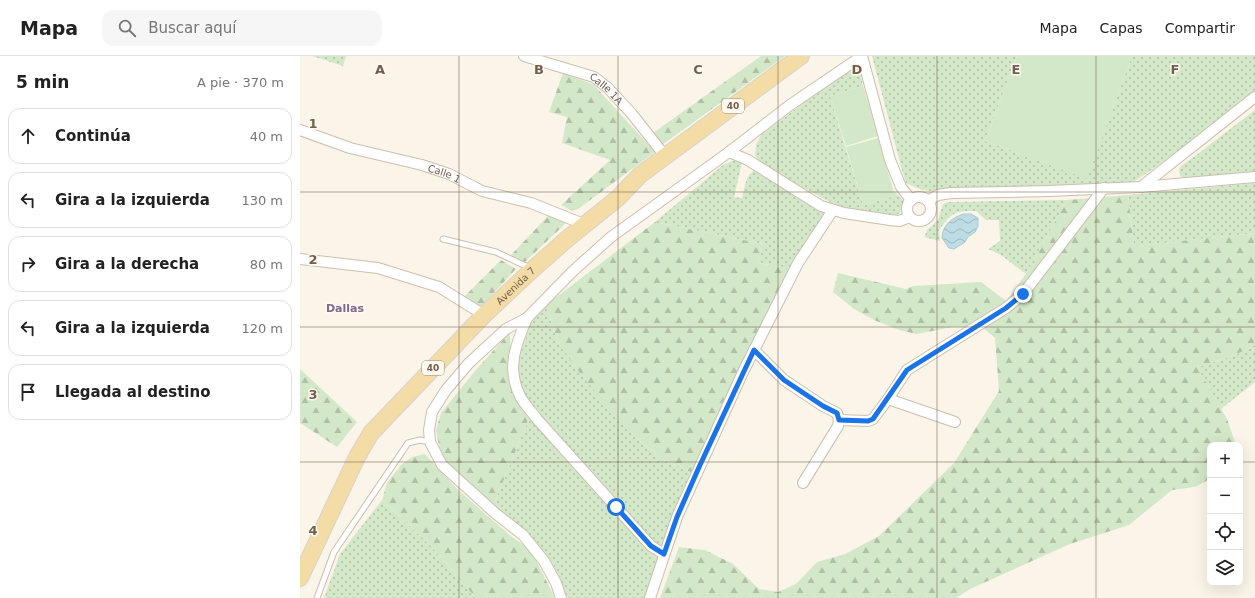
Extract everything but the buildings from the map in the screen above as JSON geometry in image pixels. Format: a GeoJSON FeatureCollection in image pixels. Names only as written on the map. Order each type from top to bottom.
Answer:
{"type":"FeatureCollection","features":[{"type":"Feature","properties":{"kind":"main road","name":"Avenida 7"},"geometry":{"type":"LineString","coordinates":[[300,578],[357,457],[371,433],[484,315],[532,269],[618,198],[640,175],[801,56]]}},
{"type":"Feature","properties":{"kind":"street","name":"Calle 1A"},"geometry":{"type":"LineString","coordinates":[[524,56],[594,77],[608,88],[632,114],[665,156]]}},
{"type":"Feature","properties":{"kind":"street"},"geometry":{"type":"LineString","coordinates":[[561,598],[556,583],[544,561],[523,535],[495,513],[442,465],[430,442],[429,430],[432,412],[446,390],[469,363],[506,329],[527,318],[573,271],[611,237],[729,152],[790,105],[862,56],[890,160],[901,187],[911,200]]}},
{"type":"Feature","properties":{"kind":"street"},"geometry":{"type":"LineString","coordinates":[[1141,187],[1255,97]]}},
{"type":"Feature","properties":{"kind":"street","name":"Calle 1"},"geometry":{"type":"LineString","coordinates":[[300,130],[350,148],[422,165],[449,174],[482,191],[531,203],[586,225]]}},
{"type":"Feature","properties":{"kind":"street"},"geometry":{"type":"LineString","coordinates":[[729,152],[748,160],[821,206],[834,210],[898,221],[910,217]]}},
{"type":"Feature","properties":{"kind":"street"},"geometry":{"type":"LineString","coordinates":[[928,201],[938,195],[951,193],[1141,187],[1255,177]]}},
{"type":"Feature","properties":{"kind":"street"},"geometry":{"type":"LineString","coordinates":[[839,420],[868,421],[873,419],[907,370],[1006,308],[1023,294],[1104,188]]}},
{"type":"Feature","properties":{"kind":"street"},"geometry":{"type":"LineString","coordinates":[[921,197],[928,201],[931,208],[927,218],[917,221],[910,217],[907,206],[911,200],[921,197]]}},
{"type":"Feature","properties":{"kind":"street"},"geometry":{"type":"LineString","coordinates":[[650,598],[677,517],[754,350],[798,264],[834,210]]}},
{"type":"Feature","properties":{"kind":"street"},"geometry":{"type":"LineString","coordinates":[[300,260],[378,268],[439,287],[484,315]]}},
{"type":"Feature","properties":{"kind":"street"},"geometry":{"type":"LineString","coordinates":[[527,318],[512,364],[514,377],[520,396],[537,419],[651,546],[664,554]]}},
{"type":"Feature","properties":{"kind":"street"},"geometry":{"type":"LineString","coordinates":[[754,350],[784,380],[823,406],[837,413],[839,420],[838,426],[803,483]]}},
{"type":"Feature","properties":{"kind":"street"},"geometry":{"type":"LineString","coordinates":[[888,399],[955,422]]}},
{"type":"Feature","properties":{"kind":"lane"},"geometry":{"type":"LineString","coordinates":[[443,239],[496,252],[532,269]]}},
{"type":"Feature","properties":{"kind":"lane"},"geometry":{"type":"LineString","coordinates":[[317,598],[334,552],[408,443],[420,440],[430,442]]}},
{"type":"Feature","properties":{"kind":"green space"},"geometry":{"type":"Polygon","coordinates":[[[312,56],[346,56],[343,66],[312,56]]]}},
{"type":"Feature","properties":{"kind":"green space"},"geometry":{"type":"Polygon","coordinates":[[[761,56],[785,56],[662,145],[653,133],[761,56]]]}},
{"type":"Feature","properties":{"kind":"green space"},"geometry":{"type":"Polygon","coordinates":[[[872,56],[1017,56],[985,141],[1087,178],[1132,56],[1255,56],[1255,90],[1169,158],[1132,183],[930,191],[906,183],[872,56]]]}},
{"type":"Feature","properties":{"kind":"green space"},"geometry":{"type":"Polygon","coordinates":[[[1017,56],[1132,56],[1087,179],[985,141],[1017,56]]]}},
{"type":"Feature","properties":{"kind":"green space"},"geometry":{"type":"Polygon","coordinates":[[[858,62],[863,86],[830,96],[863,205],[895,196],[894,191],[903,200],[903,207],[899,214],[893,216],[859,212],[836,205],[778,174],[765,166],[755,156],[756,145],[761,135],[858,62]]]}},
{"type":"Feature","properties":{"kind":"green space"},"geometry":{"type":"Polygon","coordinates":[[[563,73],[594,85],[655,152],[578,209],[572,211],[561,205],[610,160],[562,143],[567,117],[549,112],[563,73]]]}},
{"type":"Feature","properties":{"kind":"green space"},"geometry":{"type":"Polygon","coordinates":[[[863,86],[878,136],[846,146],[830,96],[863,86]]]}},
{"type":"Feature","properties":{"kind":"green space"},"geometry":{"type":"Polygon","coordinates":[[[1255,110],[1255,172],[1193,178],[1184,178],[1180,176],[1179,170],[1181,166],[1255,110]]]}},
{"type":"Feature","properties":{"kind":"green space"},"geometry":{"type":"Polygon","coordinates":[[[878,138],[895,196],[863,205],[846,147],[878,138]]]}},
{"type":"Feature","properties":{"kind":"green space"},"geometry":{"type":"Polygon","coordinates":[[[732,161],[742,163],[734,197],[742,198],[748,178],[756,169],[828,212],[790,268],[758,263],[763,244],[655,222],[723,165],[732,161]]]}},
{"type":"Feature","properties":{"kind":"green space"},"geometry":{"type":"Polygon","coordinates":[[[1255,183],[1255,233],[1134,246],[1128,195],[1255,183]]]}},
{"type":"Feature","properties":{"kind":"green space"},"geometry":{"type":"Polygon","coordinates":[[[1128,195],[1134,246],[1255,233],[1255,345],[1233,356],[1197,367],[1227,419],[1235,442],[1207,442],[1207,481],[1195,487],[1172,490],[1129,525],[1070,544],[970,589],[956,598],[660,598],[679,547],[705,550],[733,564],[759,589],[778,592],[796,584],[817,562],[845,554],[879,536],[954,463],[999,391],[995,338],[983,328],[953,327],[917,334],[899,330],[874,320],[854,309],[833,292],[838,273],[906,289],[913,286],[981,282],[1006,301],[1026,274],[1067,200],[1128,195]]]}},
{"type":"Feature","properties":{"kind":"green space"},"geometry":{"type":"Polygon","coordinates":[[[1067,200],[1026,274],[1001,255],[988,249],[1000,241],[999,220],[986,220],[976,211],[958,212],[951,216],[939,230],[940,241],[924,237],[928,229],[938,220],[943,204],[948,202],[1067,200]]]}},
{"type":"Feature","properties":{"kind":"green space"},"geometry":{"type":"Polygon","coordinates":[[[550,214],[566,223],[525,262],[511,255],[550,214]]]}},
{"type":"Feature","properties":{"kind":"green space"},"geometry":{"type":"Polygon","coordinates":[[[655,222],[763,244],[758,263],[790,268],[693,473],[664,460],[635,437],[610,410],[558,343],[546,305],[655,222]]]}},
{"type":"Feature","properties":{"kind":"green space"},"geometry":{"type":"Polygon","coordinates":[[[501,260],[516,269],[477,311],[463,298],[501,260]]]}},
{"type":"Feature","properties":{"kind":"green space"},"geometry":{"type":"Polygon","coordinates":[[[546,305],[558,343],[635,437],[664,460],[693,473],[662,548],[652,542],[540,418],[525,395],[518,378],[517,363],[531,323],[546,305]]]}},
{"type":"Feature","properties":{"kind":"green space"},"geometry":{"type":"Polygon","coordinates":[[[510,332],[510,365],[527,414],[527,423],[493,506],[446,464],[439,446],[436,430],[441,413],[475,371],[510,332]]]}},
{"type":"Feature","properties":{"kind":"green space"},"geometry":{"type":"Polygon","coordinates":[[[1255,345],[1255,382],[1221,409],[1197,367],[1233,356],[1255,345]]]}},
{"type":"Feature","properties":{"kind":"green space"},"geometry":{"type":"Polygon","coordinates":[[[300,369],[357,422],[337,447],[300,423],[300,369]]]}},
{"type":"Feature","properties":{"kind":"green space"},"geometry":{"type":"Polygon","coordinates":[[[527,414],[640,541],[659,559],[646,598],[568,598],[554,566],[524,530],[493,506],[527,423],[527,414]]]}},
{"type":"Feature","properties":{"kind":"green space"},"geometry":{"type":"Polygon","coordinates":[[[425,454],[457,489],[512,537],[531,550],[554,598],[476,598],[431,546],[382,500],[387,483],[401,465],[412,457],[425,454]]]}},
{"type":"Feature","properties":{"kind":"green space"},"geometry":{"type":"Polygon","coordinates":[[[382,500],[431,546],[476,598],[324,598],[340,554],[382,500]]]}},
{"type":"Feature","properties":{"kind":"water"},"geometry":{"type":"Polygon","coordinates":[[[964,214],[971,214],[978,218],[978,226],[975,232],[968,237],[965,242],[954,249],[949,248],[942,238],[942,234],[948,223],[956,217],[964,214]]]}},
{"type":"Feature","properties":{"kind":"district","name":"Dallas"},"geometry":{"type":"Point","coordinates":[345,308]}},
{"type":"Feature","properties":{"kind":"route"},"geometry":{"type":"LineString","coordinates":[[616,507],[651,546],[664,554],[677,517],[754,350],[784,380],[823,406],[832,409],[837,413],[839,420],[868,421],[873,419],[907,370],[1006,308],[1023,294]]}}]}
